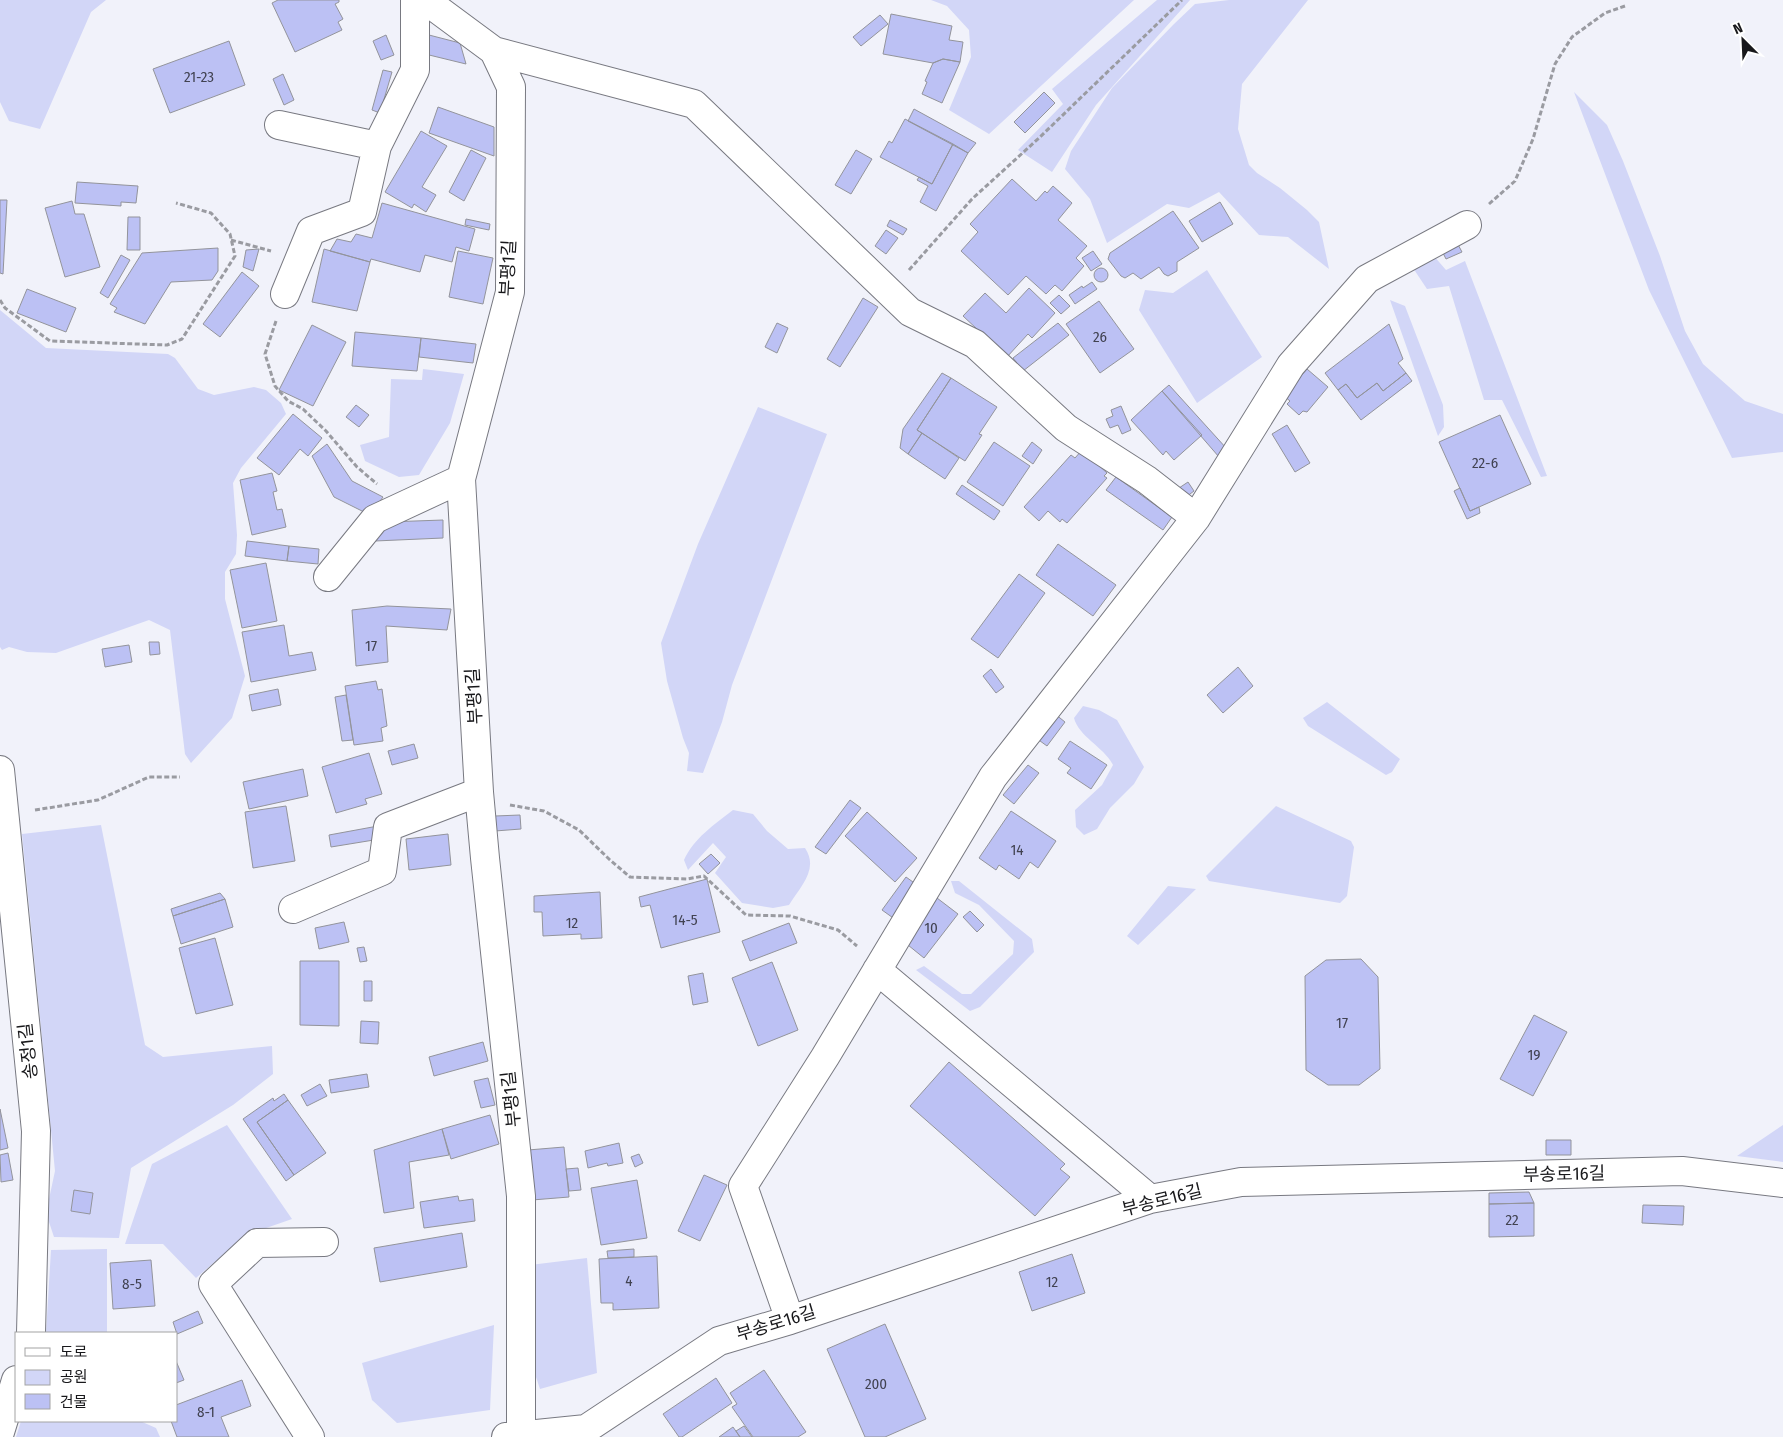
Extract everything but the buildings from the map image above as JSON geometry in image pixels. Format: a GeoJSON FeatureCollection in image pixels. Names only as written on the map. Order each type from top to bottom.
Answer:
{"type":"FeatureCollection","features":[{"type":"Feature","properties":{"kind":"street"},"geometry":{"type":"LineString","coordinates":[[285,294],[311,231],[362,212],[377,146],[415,70],[415,0]]}},
{"type":"Feature","properties":{"kind":"street","name":"부평1길"},"geometry":{"type":"LineString","coordinates":[[425,0],[494,51],[511,87],[510,292],[461,479],[485,858],[521,1196],[514,1436]]}},
{"type":"Feature","properties":{"kind":"street"},"geometry":{"type":"LineString","coordinates":[[494,51],[694,104],[910,312],[975,344],[1066,428],[1147,480],[1196,518]]}},
{"type":"Feature","properties":{"kind":"street"},"geometry":{"type":"LineString","coordinates":[[279,125],[377,146]]}},
{"type":"Feature","properties":{"kind":"street"},"geometry":{"type":"LineString","coordinates":[[790,1320],[743,1186],[879,967],[993,777],[1196,518],[1291,365],[1367,279],[1467,225]]}},
{"type":"Feature","properties":{"kind":"street"},"geometry":{"type":"LineString","coordinates":[[328,576],[376,519],[461,479]]}},
{"type":"Feature","properties":{"kind":"street","name":"송정1길"},"geometry":{"type":"LineString","coordinates":[[0,770],[36,1131],[31,1332]]}},
{"type":"Feature","properties":{"kind":"street"},"geometry":{"type":"LineString","coordinates":[[293,909],[382,871],[388,827],[480,796]]}},
{"type":"Feature","properties":{"kind":"street"},"geometry":{"type":"LineString","coordinates":[[879,967],[1150,1199]]}},
{"type":"Feature","properties":{"kind":"street","name":"부송로16길"},"geometry":{"type":"LineString","coordinates":[[589,1433],[719,1341],[790,1320],[1150,1199],[1241,1182],[1682,1171],[1783,1183]]}},
{"type":"Feature","properties":{"kind":"street"},"geometry":{"type":"LineString","coordinates":[[310,1437],[213,1284],[257,1243],[324,1242]]}},
{"type":"Feature","properties":{"kind":"street"},"geometry":{"type":"LineString","coordinates":[[0,1432],[15,1383]]}},
{"type":"Feature","properties":{"kind":"street"},"geometry":{"type":"LineString","coordinates":[[514,1436],[589,1433]]}},
{"type":"Feature","properties":{"kind":"path"},"geometry":{"type":"LineString","coordinates":[[890,292],[972,199],[1039,138],[1182,0]]}},
{"type":"Feature","properties":{"kind":"path"},"geometry":{"type":"LineString","coordinates":[[1467,225],[1515,181],[1533,139],[1555,64],[1572,37],[1605,13],[1624,6]]}},
{"type":"Feature","properties":{"kind":"path"},"geometry":{"type":"LineString","coordinates":[[0,300],[5,308],[50,342],[167,345],[182,339],[235,256],[230,234],[211,214],[176,203]]}},
{"type":"Feature","properties":{"kind":"path"},"geometry":{"type":"LineString","coordinates":[[231,240],[299,260]]}},
{"type":"Feature","properties":{"kind":"path"},"geometry":{"type":"LineString","coordinates":[[285,294],[265,354],[275,386],[288,401],[303,409],[326,431],[357,467],[375,482],[411,502]]}},
{"type":"Feature","properties":{"kind":"path"},"geometry":{"type":"LineString","coordinates":[[4,815],[98,800],[149,777],[180,777]]}},
{"type":"Feature","properties":{"kind":"path"},"geometry":{"type":"LineString","coordinates":[[480,796],[544,811],[579,830],[630,877],[686,879],[704,876],[746,915],[790,916],[838,930],[879,967]]}},
{"type":"Feature","properties":{"kind":"green space"},"geometry":{"type":"Polygon","coordinates":[[[0,0],[106,0],[91,12],[40,129],[9,121],[0,102],[0,0]]]}},
{"type":"Feature","properties":{"kind":"green space"},"geometry":{"type":"Polygon","coordinates":[[[931,0],[1134,0],[989,134],[949,110],[971,57],[969,30],[947,6],[931,0]]]}},
{"type":"Feature","properties":{"kind":"green space"},"geometry":{"type":"Polygon","coordinates":[[[1157,0],[1190,0],[1096,105],[1052,172],[1018,150],[1063,104],[1052,89],[1157,0]]]}},
{"type":"Feature","properties":{"kind":"green space"},"geometry":{"type":"Polygon","coordinates":[[[1229,0],[1308,0],[1242,84],[1238,129],[1249,165],[1257,173],[1280,188],[1319,222],[1329,269],[1288,237],[1259,235],[1219,192],[1189,208],[1167,204],[1107,243],[1090,199],[1065,169],[1071,151],[1112,88],[1174,24],[1195,4],[1229,0]]]}},
{"type":"Feature","properties":{"kind":"green space"},"geometry":{"type":"Polygon","coordinates":[[[1574,92],[1607,125],[1660,256],[1685,331],[1703,364],[1745,401],[1783,414],[1783,452],[1732,458],[1649,290],[1574,92]]]}},
{"type":"Feature","properties":{"kind":"green space"},"geometry":{"type":"Polygon","coordinates":[[[1433,255],[1446,270],[1465,261],[1547,476],[1541,477],[1502,400],[1484,400],[1449,286],[1427,289],[1413,268],[1433,255]]]}},
{"type":"Feature","properties":{"kind":"green space"},"geometry":{"type":"Polygon","coordinates":[[[1207,270],[1262,357],[1197,403],[1139,310],[1145,290],[1173,293],[1207,270]]]}},
{"type":"Feature","properties":{"kind":"green space"},"geometry":{"type":"Polygon","coordinates":[[[1390,300],[1405,306],[1443,405],[1444,427],[1438,436],[1390,300]]]}},
{"type":"Feature","properties":{"kind":"green space"},"geometry":{"type":"Polygon","coordinates":[[[0,310],[46,348],[168,354],[175,358],[198,389],[214,395],[254,387],[266,390],[281,403],[286,414],[241,468],[233,483],[237,535],[236,554],[225,572],[225,599],[245,676],[232,718],[191,763],[185,754],[170,630],[149,620],[56,653],[27,652],[9,647],[2,650],[0,647],[0,310]]]}},
{"type":"Feature","properties":{"kind":"green space"},"geometry":{"type":"Polygon","coordinates":[[[423,369],[464,374],[450,423],[419,475],[399,477],[365,461],[360,445],[389,437],[391,379],[422,380],[423,369]]]}},
{"type":"Feature","properties":{"kind":"green space"},"geometry":{"type":"Polygon","coordinates":[[[758,407],[827,434],[732,685],[722,722],[703,773],[687,771],[689,753],[667,681],[661,643],[698,544],[758,407]]]}},
{"type":"Feature","properties":{"kind":"green space"},"geometry":{"type":"Polygon","coordinates":[[[1327,702],[1400,759],[1392,772],[1386,775],[1308,726],[1303,718],[1327,702]]]}},
{"type":"Feature","properties":{"kind":"green space"},"geometry":{"type":"Polygon","coordinates":[[[1083,706],[1099,710],[1117,720],[1144,767],[1134,784],[1110,808],[1097,829],[1084,835],[1076,827],[1075,810],[1102,785],[1113,765],[1077,725],[1074,718],[1083,706]]]}},
{"type":"Feature","properties":{"kind":"green space"},"geometry":{"type":"Polygon","coordinates":[[[1276,806],[1351,841],[1354,847],[1347,896],[1340,903],[1209,881],[1206,876],[1276,806]]]}},
{"type":"Feature","properties":{"kind":"green space"},"geometry":{"type":"Polygon","coordinates":[[[733,810],[753,814],[767,831],[788,849],[805,848],[809,856],[809,870],[803,884],[789,905],[773,908],[742,903],[715,873],[726,857],[713,843],[688,870],[684,860],[693,845],[705,832],[733,810]]]}},
{"type":"Feature","properties":{"kind":"green space"},"geometry":{"type":"Polygon","coordinates":[[[101,825],[145,1045],[163,1057],[272,1046],[273,1074],[233,1105],[131,1168],[119,1238],[54,1237],[46,1213],[55,1171],[22,834],[101,825]]]}},
{"type":"Feature","properties":{"kind":"green space"},"geometry":{"type":"Polygon","coordinates":[[[951,881],[959,881],[1032,939],[1034,952],[980,1007],[970,1011],[916,970],[924,966],[962,994],[971,994],[1013,954],[1014,941],[979,905],[955,893],[951,881]]]}},
{"type":"Feature","properties":{"kind":"green space"},"geometry":{"type":"Polygon","coordinates":[[[1168,886],[1196,889],[1138,945],[1127,936],[1168,886]]]}},
{"type":"Feature","properties":{"kind":"green space"},"geometry":{"type":"Polygon","coordinates":[[[227,1125],[292,1219],[246,1235],[196,1278],[163,1244],[125,1244],[152,1164],[227,1125]]]}},
{"type":"Feature","properties":{"kind":"green space"},"geometry":{"type":"Polygon","coordinates":[[[1783,1125],[1783,1162],[1737,1156],[1783,1125]]]}},
{"type":"Feature","properties":{"kind":"green space"},"geometry":{"type":"Polygon","coordinates":[[[107,1249],[107,1332],[46,1332],[51,1250],[107,1249]]]}},
{"type":"Feature","properties":{"kind":"green space"},"geometry":{"type":"Polygon","coordinates":[[[587,1258],[597,1373],[540,1389],[535,1374],[530,1265],[587,1258]]]}},
{"type":"Feature","properties":{"kind":"green space"},"geometry":{"type":"Polygon","coordinates":[[[494,1325],[490,1410],[397,1423],[372,1400],[362,1363],[494,1325]]]}},
{"type":"Feature","properties":{"kind":"green space"},"geometry":{"type":"Polygon","coordinates":[[[21,1422],[142,1422],[156,1428],[160,1437],[16,1437],[21,1422]]]}}]}
